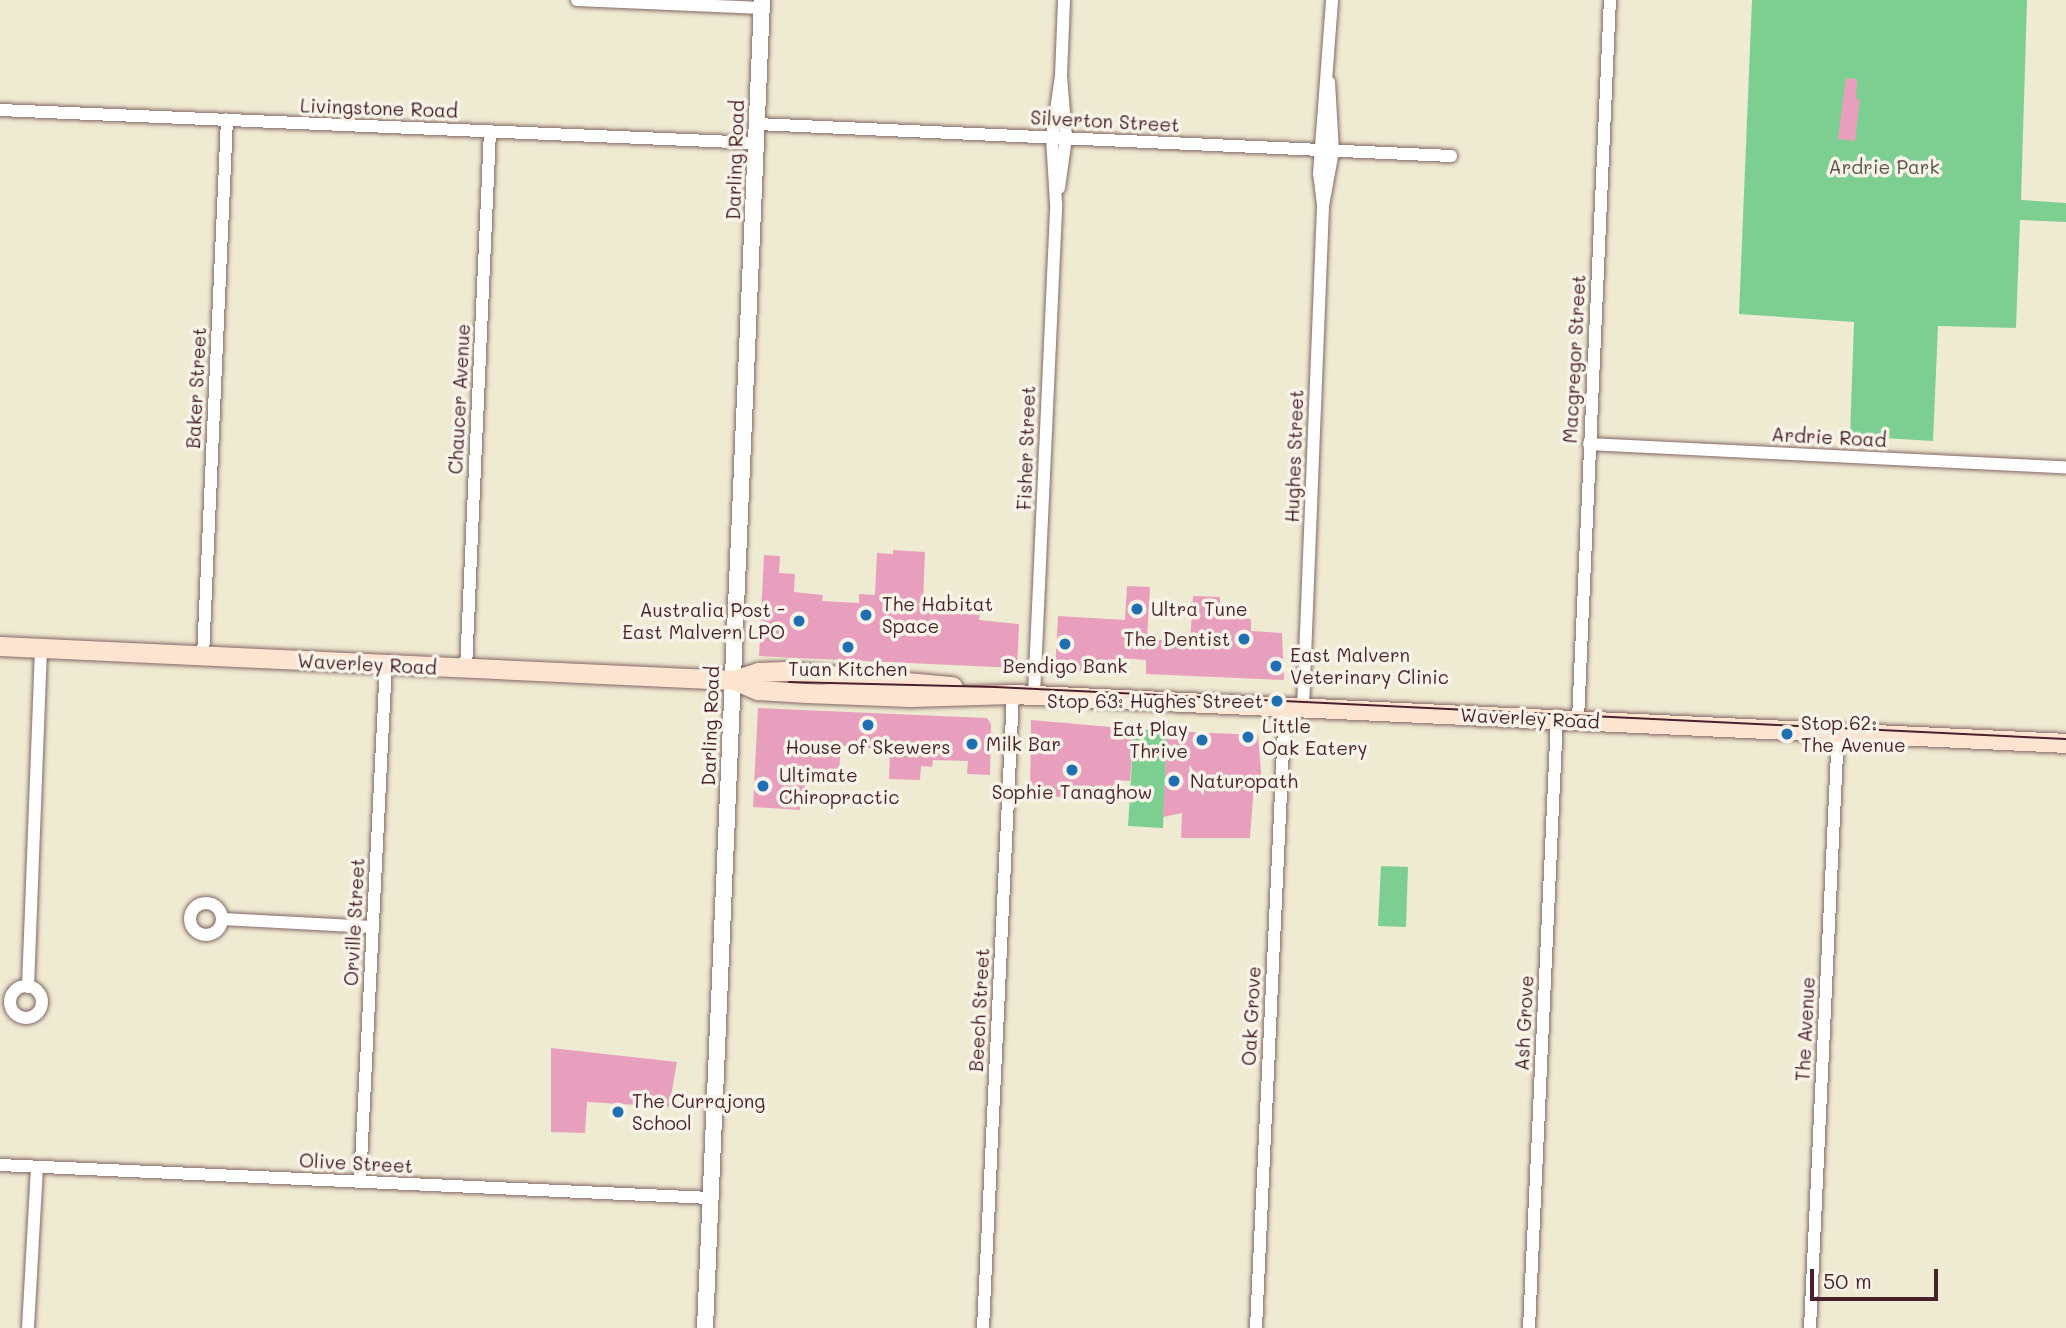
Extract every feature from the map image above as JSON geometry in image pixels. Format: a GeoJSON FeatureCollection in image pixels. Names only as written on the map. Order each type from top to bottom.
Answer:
{"type":"FeatureCollection","features":[{"type":"Feature","properties":{"kind":"main road","name":"Waverley Road"},"geometry":{"type":"LineString","coordinates":[[0,646],[734,680],[758,690],[807,693],[910,697],[1004,693],[2066,743]]}},
{"type":"Feature","properties":{"kind":"street"},"geometry":{"type":"LineString","coordinates":[[577,0],[762,4]]}},
{"type":"Feature","properties":{"kind":"street","name":"Fisher Street"},"geometry":{"type":"LineString","coordinates":[[1034,695],[1056,203],[1052,137],[1061,76],[1064,0]]}},
{"type":"Feature","properties":{"kind":"street","name":"Hughes Street"},"geometry":{"type":"LineString","coordinates":[[1294,707],[1332,0]]}},
{"type":"Feature","properties":{"kind":"street","name":"Macgregor Street"},"geometry":{"type":"LineString","coordinates":[[1578,720],[1609,0]]}},
{"type":"Feature","properties":{"kind":"street","name":"Darling Road"},"geometry":{"type":"LineString","coordinates":[[705,1328],[762,4]]}},
{"type":"Feature","properties":{"kind":"street","name":"Fisher Street"},"geometry":{"type":"LineString","coordinates":[[1056,203],[1066,138],[1061,76]]}},
{"type":"Feature","properties":{"kind":"street","name":"Livingstone Road"},"geometry":{"type":"LineString","coordinates":[[0,110],[756,143]]}},
{"type":"Feature","properties":{"kind":"street","name":"Baker Street"},"geometry":{"type":"LineString","coordinates":[[203,656],[227,120]]}},
{"type":"Feature","properties":{"kind":"street","name":"Silverton Street"},"geometry":{"type":"LineString","coordinates":[[757,124],[1451,156]]}},
{"type":"Feature","properties":{"kind":"street","name":"Chaucer Avenue"},"geometry":{"type":"LineString","coordinates":[[466,668],[490,132]]}},
{"type":"Feature","properties":{"kind":"street","name":"Ardrie Road"},"geometry":{"type":"LineString","coordinates":[[1589,444],[2066,467]]}},
{"type":"Feature","properties":{"kind":"street"},"geometry":{"type":"LineString","coordinates":[[28,987],[41,648]]}},
{"type":"Feature","properties":{"kind":"street","name":"Orville Street"},"geometry":{"type":"LineString","coordinates":[[360,1182],[386,664]]}},
{"type":"Feature","properties":{"kind":"street","name":"Beech Street"},"geometry":{"type":"LineString","coordinates":[[983,1328],[1004,693]]}},
{"type":"Feature","properties":{"kind":"street","name":"Oak Grove"},"geometry":{"type":"LineString","coordinates":[[1256,1328],[1294,707]]}},
{"type":"Feature","properties":{"kind":"street","name":"Ash Grove"},"geometry":{"type":"LineString","coordinates":[[1529,1328],[1557,719]]}},
{"type":"Feature","properties":{"kind":"street","name":"The Avenue"},"geometry":{"type":"LineString","coordinates":[[1810,1328],[1838,732]]}},
{"type":"Feature","properties":{"kind":"street"},"geometry":{"type":"LineString","coordinates":[[222,919],[373,927]]}},
{"type":"Feature","properties":{"kind":"street","name":"Olive Street"},"geometry":{"type":"LineString","coordinates":[[0,1165],[711,1198]]}},
{"type":"Feature","properties":{"kind":"street"},"geometry":{"type":"LineString","coordinates":[[28,1328],[37,1167]]}},
{"type":"Feature","properties":{"kind":"green space","name":"Ardrie Park"},"geometry":{"type":"Polygon","coordinates":[[[1752,0],[2027,0],[2021,200],[2066,203],[2066,222],[2020,220],[2016,328],[1938,326],[1933,441],[1850,436],[1854,322],[1739,314],[1752,0]]]}},
{"type":"Feature","properties":{"kind":"green space"},"geometry":{"type":"Polygon","coordinates":[[[1134,729],[1167,731],[1163,828],[1128,826],[1134,729]]]}},
{"type":"Feature","properties":{"kind":"green space"},"geometry":{"type":"Polygon","coordinates":[[[1381,866],[1408,867],[1406,927],[1378,926],[1381,866]]]}},
{"type":"Feature","properties":{"kind":"building"},"geometry":{"type":"Polygon","coordinates":[[[1846,78],[1857,79],[1856,99],[1860,99],[1855,141],[1838,139],[1846,78]]]}},
{"type":"Feature","properties":{"kind":"building"},"geometry":{"type":"Polygon","coordinates":[[[893,550],[925,552],[923,602],[939,603],[938,612],[980,615],[979,620],[1019,624],[1017,668],[759,656],[764,555],[780,556],[779,573],[795,574],[794,592],[823,595],[822,601],[859,603],[859,594],[875,595],[877,553],[893,554],[893,550]]]}},
{"type":"Feature","properties":{"kind":"building"},"geometry":{"type":"Polygon","coordinates":[[[1127,586],[1150,587],[1147,639],[1190,642],[1193,596],[1220,597],[1219,617],[1251,619],[1251,631],[1282,633],[1284,680],[1146,674],[1146,660],[1119,658],[1117,673],[1055,670],[1058,616],[1125,620],[1127,586]]]}},
{"type":"Feature","properties":{"kind":"building"},"geometry":{"type":"Polygon","coordinates":[[[758,708],[987,718],[991,724],[990,775],[967,774],[968,761],[933,760],[932,767],[921,766],[920,780],[889,779],[890,750],[841,746],[839,772],[826,771],[826,782],[806,781],[800,810],[753,807],[758,708]]]}},
{"type":"Feature","properties":{"kind":"building"},"geometry":{"type":"Polygon","coordinates":[[[1031,720],[1134,729],[1130,781],[1115,780],[1115,788],[1078,787],[1078,799],[1030,794],[1031,720]]]}},
{"type":"Feature","properties":{"kind":"building"},"geometry":{"type":"Polygon","coordinates":[[[1167,731],[1258,735],[1262,784],[1254,784],[1250,838],[1181,838],[1182,813],[1163,817],[1167,731]]]}},
{"type":"Feature","properties":{"kind":"building"},"geometry":{"type":"Polygon","coordinates":[[[551,1048],[677,1062],[669,1107],[587,1102],[585,1133],[551,1132],[551,1048]]]}},
{"type":"Feature","properties":{"kind":"tram line"},"geometry":{"type":"LineString","coordinates":[[789,682],[995,687],[2066,739]]}},
{"type":"Feature","properties":{"kind":"place","name":"Ultra Tune"},"geometry":{"type":"Point","coordinates":[1137,609]}},
{"type":"Feature","properties":{"kind":"place","name":"The Habitat Space"},"geometry":{"type":"Point","coordinates":[866,615]}},
{"type":"Feature","properties":{"kind":"place","name":"Australia Post - East Malvern LPO"},"geometry":{"type":"Point","coordinates":[799,621]}},
{"type":"Feature","properties":{"kind":"place","name":"The Dentist"},"geometry":{"type":"Point","coordinates":[1244,639]}},
{"type":"Feature","properties":{"kind":"place","name":"Bendigo Bank"},"geometry":{"type":"Point","coordinates":[1065,644]}},
{"type":"Feature","properties":{"kind":"place","name":"Tuan Kitchen"},"geometry":{"type":"Point","coordinates":[848,647]}},
{"type":"Feature","properties":{"kind":"place","name":"East Malvern Veterinary Clinic"},"geometry":{"type":"Point","coordinates":[1276,666]}},
{"type":"Feature","properties":{"kind":"place","name":"Stop 63: Hughes Street"},"geometry":{"type":"Point","coordinates":[1277,701]}},
{"type":"Feature","properties":{"kind":"place","name":"House of Skewers"},"geometry":{"type":"Point","coordinates":[868,725]}},
{"type":"Feature","properties":{"kind":"place","name":"Stop 62: The Avenue"},"geometry":{"type":"Point","coordinates":[1787,734]}},
{"type":"Feature","properties":{"kind":"place","name":"Little Oak Eatery"},"geometry":{"type":"Point","coordinates":[1248,737]}},
{"type":"Feature","properties":{"kind":"place","name":"Eat Play Thrive"},"geometry":{"type":"Point","coordinates":[1202,740]}},
{"type":"Feature","properties":{"kind":"place","name":"Milk Bar"},"geometry":{"type":"Point","coordinates":[972,744]}},
{"type":"Feature","properties":{"kind":"place","name":"Sophie Tanaghow"},"geometry":{"type":"Point","coordinates":[1072,770]}},
{"type":"Feature","properties":{"kind":"place","name":"Naturopath"},"geometry":{"type":"Point","coordinates":[1174,781]}},
{"type":"Feature","properties":{"kind":"place","name":"Ultimate Chiropractic"},"geometry":{"type":"Point","coordinates":[763,786]}},
{"type":"Feature","properties":{"kind":"place","name":"The Currajong School"},"geometry":{"type":"Point","coordinates":[618,1112]}}]}
